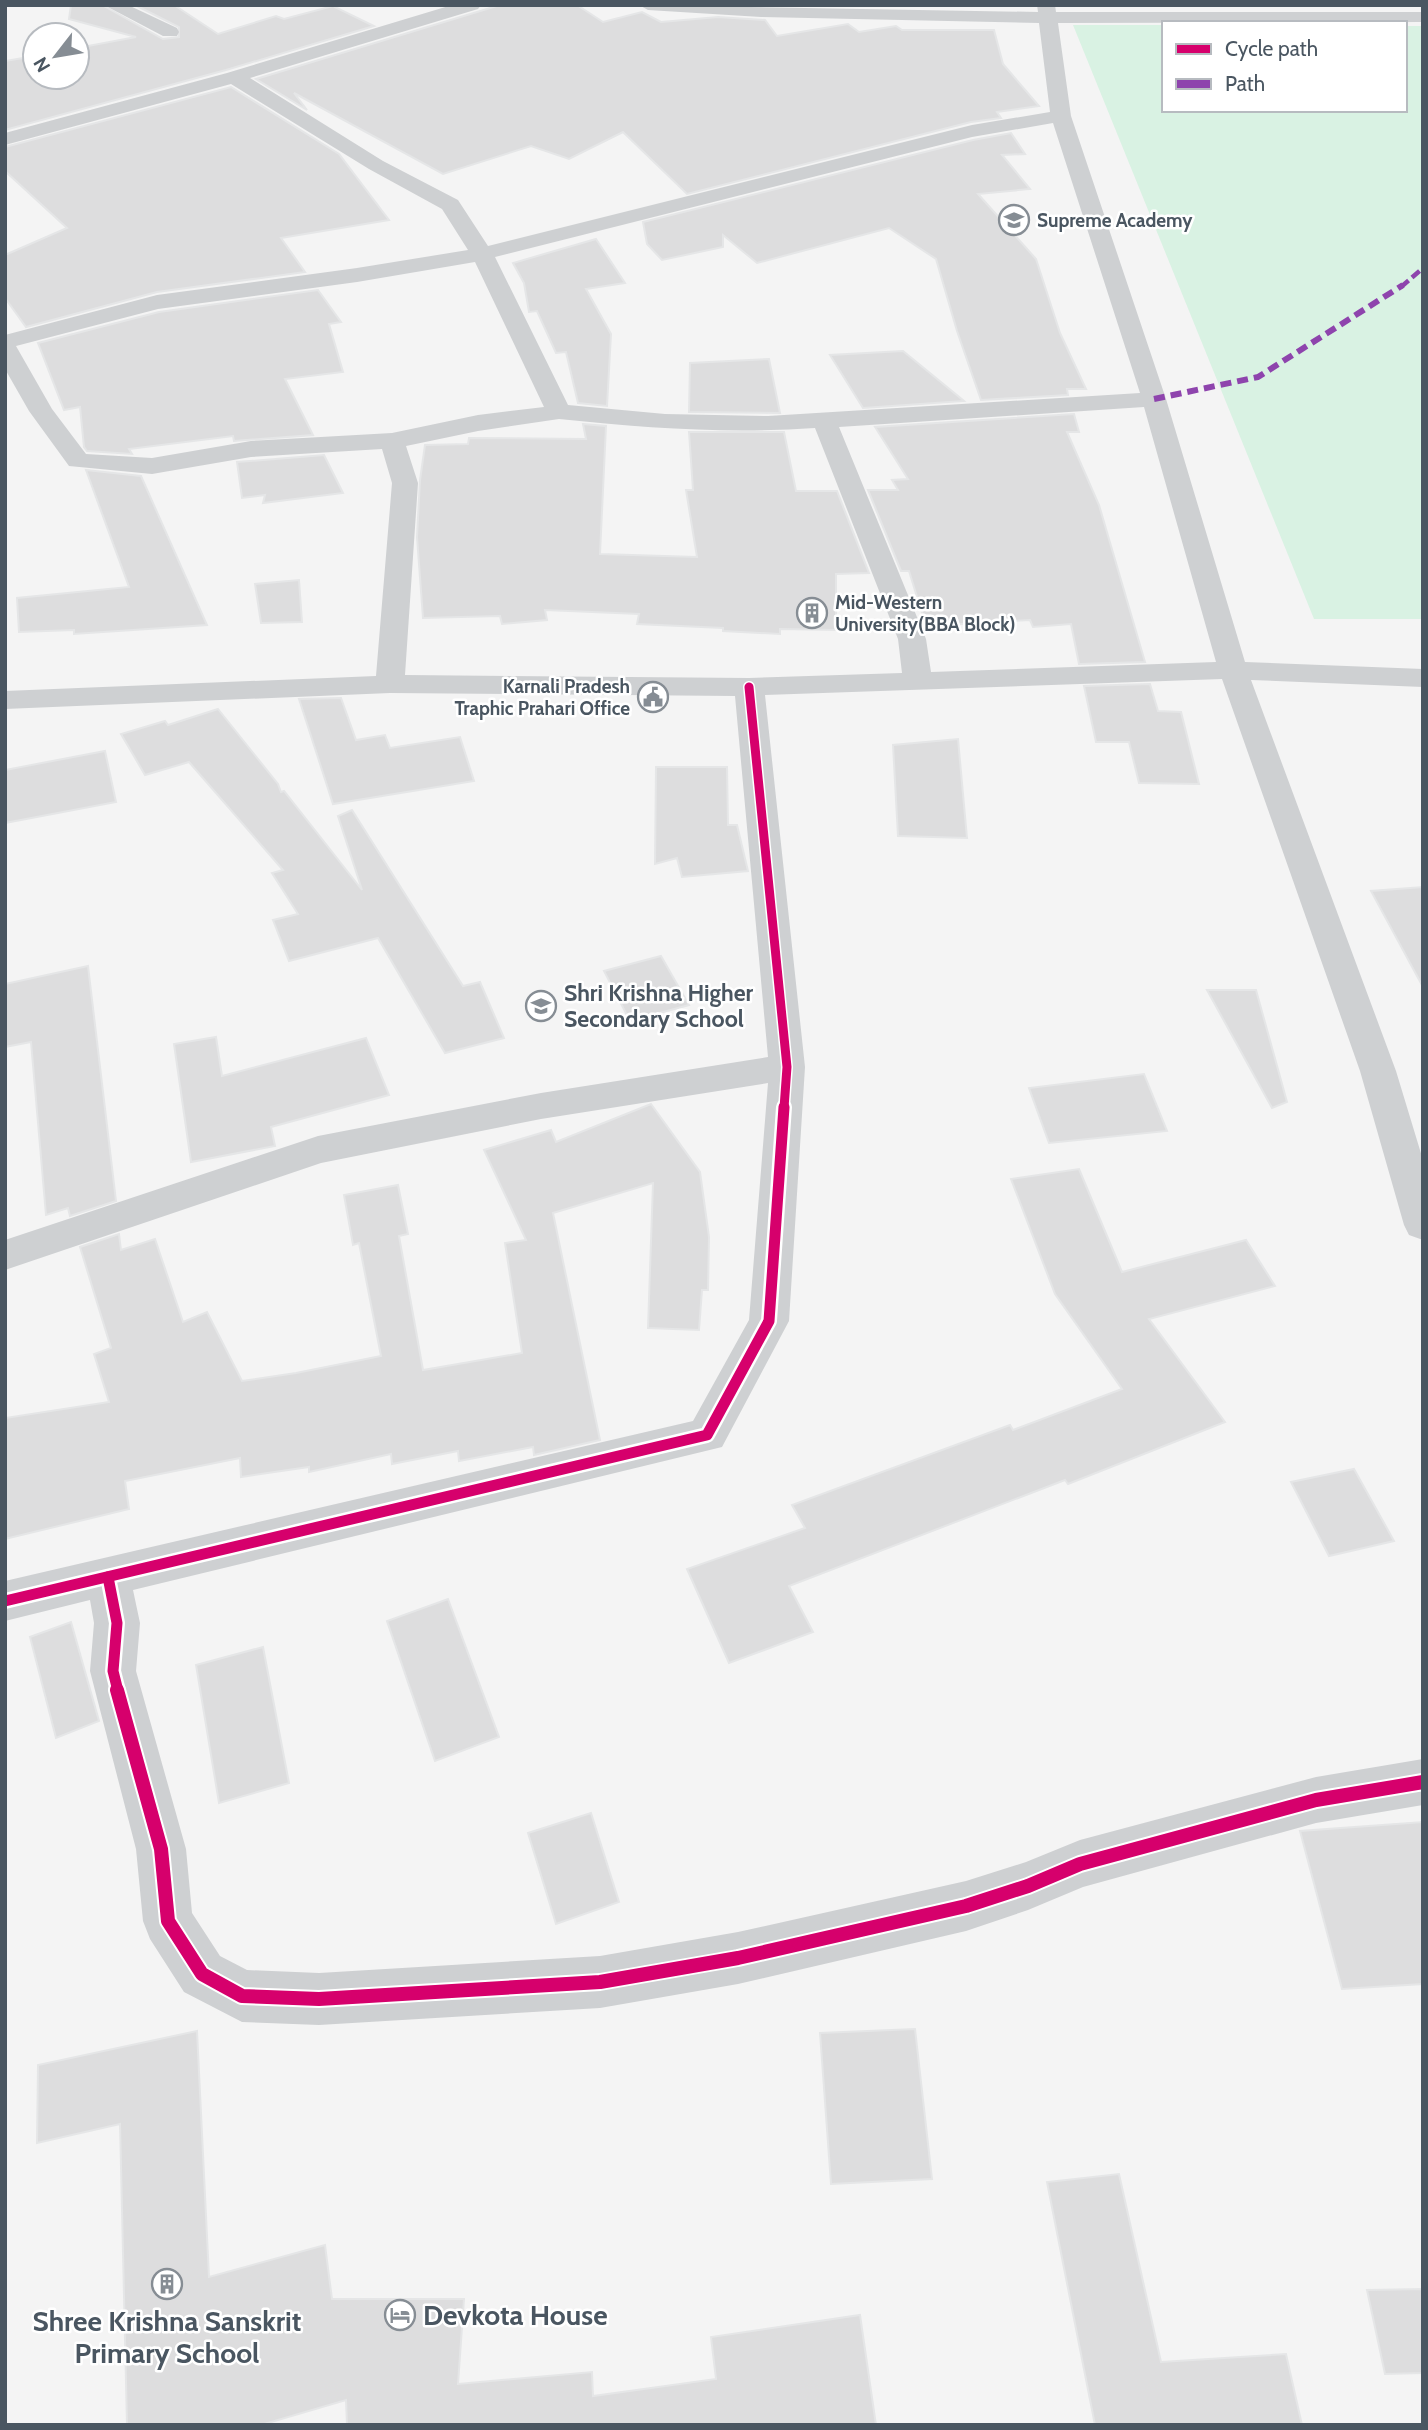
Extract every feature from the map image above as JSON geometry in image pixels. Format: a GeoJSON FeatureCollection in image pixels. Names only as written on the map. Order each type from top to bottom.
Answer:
{"type":"FeatureCollection","features":[{"type":"Feature","properties":{"kind":"street"},"geometry":{"type":"LineString","coordinates":[[113,5],[170,32]]}},
{"type":"Feature","properties":{"kind":"street"},"geometry":{"type":"LineString","coordinates":[[5,139],[234,77],[472,5]]}},
{"type":"Feature","properties":{"kind":"street"},"geometry":{"type":"LineString","coordinates":[[648,5],[761,12],[1048,12],[1423,17]]}},
{"type":"Feature","properties":{"kind":"street"},"geometry":{"type":"LineString","coordinates":[[1048,12],[1061,117],[1154,399],[1233,670],[1378,1071],[1423,1225]]}},
{"type":"Feature","properties":{"kind":"street"},"geometry":{"type":"LineString","coordinates":[[388,14],[410,22]]}},
{"type":"Feature","properties":{"kind":"street"},"geometry":{"type":"LineString","coordinates":[[234,77],[376,165],[450,205],[482,254],[559,412]]}},
{"type":"Feature","properties":{"kind":"street"},"geometry":{"type":"LineString","coordinates":[[1061,117],[972,131],[482,254],[356,275],[157,302],[5,345],[41,411],[78,461],[152,466],[251,449],[392,441],[478,423],[559,412],[665,422],[768,424],[964,409],[1154,399]]}},
{"type":"Feature","properties":{"kind":"street"},"geometry":{"type":"LineString","coordinates":[[824,420],[912,639],[918,682]]}},
{"type":"Feature","properties":{"kind":"street"},"geometry":{"type":"LineString","coordinates":[[390,684],[405,483],[392,441]]}},
{"type":"Feature","properties":{"kind":"street"},"geometry":{"type":"LineString","coordinates":[[5,699],[390,684],[748,687],[1233,670],[1423,678]]}},
{"type":"Feature","properties":{"kind":"street"},"geometry":{"type":"LineString","coordinates":[[5,1601],[707,1435],[769,1321],[788,1067],[748,687]]}},
{"type":"Feature","properties":{"kind":"street"},"geometry":{"type":"LineString","coordinates":[[5,1255],[318,1150],[541,1106],[788,1067]]}},
{"type":"Feature","properties":{"kind":"street"},"geometry":{"type":"LineString","coordinates":[[108,1577],[117,1623],[113,1671],[161,1849],[168,1921],[202,1974],[242,1996],[319,1999],[600,1982],[738,1958],[966,1906],[1028,1886],[1080,1864],[1316,1800],[1423,1782]]}},
{"type":"Feature","properties":{"kind":"green space"},"geometry":{"type":"Polygon","coordinates":[[[1073,25],[1162,25],[1162,112],[1407,112],[1407,26],[1423,26],[1423,619],[1314,619],[1073,25]]]}},
{"type":"Feature","properties":{"kind":"building"},"geometry":{"type":"Polygon","coordinates":[[[71,5],[102,5],[163,39],[179,37],[179,27],[135,5],[174,5],[218,34],[276,16],[284,19],[333,6],[374,26],[226,70],[5,130],[5,61],[21,58],[21,91],[91,91],[91,45],[136,37],[91,25],[91,21],[69,19],[71,5]]]}},
{"type":"Feature","properties":{"kind":"building"},"geometry":{"type":"Polygon","coordinates":[[[500,5],[577,5],[603,22],[642,12],[661,22],[718,17],[765,20],[777,36],[848,24],[859,32],[896,26],[902,30],[994,30],[1003,64],[1039,106],[997,112],[1001,118],[971,122],[687,194],[623,132],[569,159],[531,146],[443,174],[294,93],[307,110],[256,79],[500,5]]]}},
{"type":"Feature","properties":{"kind":"building"},"geometry":{"type":"Polygon","coordinates":[[[231,87],[339,154],[389,220],[281,238],[305,272],[157,292],[26,327],[5,298],[5,255],[67,228],[5,171],[5,147],[231,87]]]}},
{"type":"Feature","properties":{"kind":"building"},"geometry":{"type":"Polygon","coordinates":[[[1011,133],[1025,154],[1002,155],[1030,189],[978,194],[1036,259],[1060,333],[1086,389],[1067,389],[1068,395],[981,400],[936,259],[889,228],[757,263],[723,235],[723,247],[662,260],[647,244],[643,222],[973,140],[1011,133]]]}},
{"type":"Feature","properties":{"kind":"building"},"geometry":{"type":"Polygon","coordinates":[[[596,239],[625,283],[586,289],[611,334],[607,406],[578,403],[566,352],[556,353],[537,311],[529,312],[524,283],[513,263],[596,239]]]}},
{"type":"Feature","properties":{"kind":"building"},"geometry":{"type":"Polygon","coordinates":[[[318,290],[341,322],[329,324],[343,372],[285,379],[313,435],[234,441],[233,436],[129,449],[132,454],[87,451],[84,447],[80,407],[64,410],[38,343],[159,312],[318,290]]]}},
{"type":"Feature","properties":{"kind":"building"},"geometry":{"type":"Polygon","coordinates":[[[903,351],[964,401],[863,408],[830,355],[903,351]]]}},
{"type":"Feature","properties":{"kind":"building"},"geometry":{"type":"Polygon","coordinates":[[[769,359],[780,413],[689,412],[690,363],[769,359]]]}},
{"type":"Feature","properties":{"kind":"building"},"geometry":{"type":"Polygon","coordinates":[[[1074,414],[1079,432],[1067,432],[1099,505],[1145,662],[1079,664],[1071,624],[1033,627],[1030,620],[926,626],[909,571],[901,571],[868,490],[898,490],[892,480],[908,479],[875,427],[1074,414]]]}},
{"type":"Feature","properties":{"kind":"building"},"geometry":{"type":"Polygon","coordinates":[[[583,424],[606,426],[600,554],[697,557],[686,490],[693,490],[689,432],[784,432],[796,491],[837,491],[869,573],[836,574],[836,630],[780,629],[780,634],[723,631],[723,628],[637,624],[639,614],[545,610],[547,620],[502,624],[500,616],[423,618],[417,537],[425,445],[468,444],[469,438],[586,439],[583,424]]]}},
{"type":"Feature","properties":{"kind":"building"},"geometry":{"type":"Polygon","coordinates":[[[324,455],[343,493],[263,503],[265,495],[242,498],[237,462],[324,455]]]}},
{"type":"Feature","properties":{"kind":"building"},"geometry":{"type":"Polygon","coordinates":[[[86,470],[141,476],[207,625],[74,634],[74,630],[19,632],[17,598],[129,587],[86,470]]]}},
{"type":"Feature","properties":{"kind":"building"},"geometry":{"type":"Polygon","coordinates":[[[299,580],[302,622],[261,623],[255,584],[299,580]]]}},
{"type":"Feature","properties":{"kind":"building"},"geometry":{"type":"Polygon","coordinates":[[[1150,684],[1158,711],[1181,712],[1199,784],[1139,783],[1129,742],[1096,742],[1084,686],[1150,684]]]}},
{"type":"Feature","properties":{"kind":"building"},"geometry":{"type":"Polygon","coordinates":[[[341,698],[356,740],[385,735],[390,748],[460,737],[474,781],[333,804],[299,699],[341,698]]]}},
{"type":"Feature","properties":{"kind":"building"},"geometry":{"type":"Polygon","coordinates":[[[218,709],[278,784],[281,792],[284,791],[362,890],[338,816],[352,810],[463,986],[480,982],[504,1038],[445,1053],[378,938],[289,961],[273,920],[298,914],[272,873],[283,870],[189,762],[145,775],[121,734],[165,721],[168,725],[218,709]]]}},
{"type":"Feature","properties":{"kind":"building"},"geometry":{"type":"Polygon","coordinates":[[[958,739],[967,838],[898,836],[893,745],[958,739]]]}},
{"type":"Feature","properties":{"kind":"building"},"geometry":{"type":"Polygon","coordinates":[[[105,751],[116,802],[5,823],[5,770],[105,751]]]}},
{"type":"Feature","properties":{"kind":"building"},"geometry":{"type":"Polygon","coordinates":[[[656,767],[727,767],[728,825],[737,825],[748,871],[682,877],[677,858],[655,864],[656,767]]]}},
{"type":"Feature","properties":{"kind":"building"},"geometry":{"type":"Polygon","coordinates":[[[1423,887],[1423,987],[1371,891],[1423,887]]]}},
{"type":"Feature","properties":{"kind":"building"},"geometry":{"type":"Polygon","coordinates":[[[661,956],[689,1005],[630,1021],[604,971],[661,956]]]}},
{"type":"Feature","properties":{"kind":"building"},"geometry":{"type":"Polygon","coordinates":[[[88,966],[116,1201],[70,1216],[68,1208],[46,1215],[31,1042],[5,1047],[5,984],[88,966]]]}},
{"type":"Feature","properties":{"kind":"building"},"geometry":{"type":"Polygon","coordinates":[[[1207,990],[1256,990],[1287,1102],[1272,1108],[1207,990]]]}},
{"type":"Feature","properties":{"kind":"building"},"geometry":{"type":"Polygon","coordinates":[[[216,1037],[222,1076],[366,1038],[389,1095],[271,1127],[275,1146],[191,1162],[174,1044],[216,1037]]]}},
{"type":"Feature","properties":{"kind":"building"},"geometry":{"type":"Polygon","coordinates":[[[1144,1074],[1167,1131],[1049,1143],[1029,1088],[1144,1074]]]}},
{"type":"Feature","properties":{"kind":"building"},"geometry":{"type":"Polygon","coordinates":[[[651,1104],[700,1172],[709,1237],[708,1290],[702,1290],[699,1330],[648,1328],[653,1183],[553,1213],[600,1440],[534,1455],[533,1447],[459,1461],[458,1451],[392,1464],[391,1454],[309,1472],[309,1467],[241,1477],[240,1458],[125,1481],[129,1509],[5,1539],[5,1418],[109,1402],[94,1354],[111,1348],[80,1247],[119,1234],[121,1250],[155,1239],[183,1322],[207,1312],[242,1381],[296,1373],[381,1356],[359,1243],[353,1245],[344,1195],[398,1185],[408,1234],[399,1236],[423,1370],[522,1353],[505,1243],[526,1240],[484,1150],[551,1130],[556,1142],[651,1104]]]}},
{"type":"Feature","properties":{"kind":"building"},"geometry":{"type":"Polygon","coordinates":[[[1079,1169],[1122,1272],[1246,1240],[1275,1286],[1149,1319],[1225,1422],[1068,1484],[1065,1480],[789,1586],[813,1632],[729,1663],[687,1569],[805,1528],[792,1505],[1010,1425],[1013,1430],[1122,1389],[1055,1294],[1011,1179],[1079,1169]]]}},
{"type":"Feature","properties":{"kind":"building"},"geometry":{"type":"Polygon","coordinates":[[[1354,1469],[1394,1541],[1329,1556],[1291,1482],[1354,1469]]]}},
{"type":"Feature","properties":{"kind":"building"},"geometry":{"type":"Polygon","coordinates":[[[448,1599],[499,1737],[435,1761],[387,1621],[448,1599]]]}},
{"type":"Feature","properties":{"kind":"building"},"geometry":{"type":"Polygon","coordinates":[[[71,1622],[99,1721],[56,1738],[30,1637],[71,1622]]]}},
{"type":"Feature","properties":{"kind":"building"},"geometry":{"type":"Polygon","coordinates":[[[263,1647],[289,1783],[219,1803],[196,1665],[263,1647]]]}},
{"type":"Feature","properties":{"kind":"building"},"geometry":{"type":"Polygon","coordinates":[[[591,1813],[619,1902],[556,1924],[528,1833],[591,1813]]]}},
{"type":"Feature","properties":{"kind":"building"},"geometry":{"type":"Polygon","coordinates":[[[1423,1822],[1423,1984],[1342,1989],[1300,1831],[1423,1822]]]}},
{"type":"Feature","properties":{"kind":"building"},"geometry":{"type":"Polygon","coordinates":[[[915,2029],[932,2179],[831,2184],[820,2033],[915,2029]]]}},
{"type":"Feature","properties":{"kind":"building"},"geometry":{"type":"Polygon","coordinates":[[[197,2031],[209,2277],[325,2245],[332,2299],[464,2299],[458,2384],[592,2372],[593,2396],[716,2379],[711,2337],[860,2315],[876,2425],[347,2425],[346,2400],[261,2425],[127,2425],[120,2124],[37,2143],[38,2065],[197,2031]]]}},
{"type":"Feature","properties":{"kind":"building"},"geometry":{"type":"Polygon","coordinates":[[[1119,2174],[1161,2362],[1286,2354],[1302,2425],[1095,2425],[1047,2182],[1119,2174]]]}},
{"type":"Feature","properties":{"kind":"building"},"geometry":{"type":"Polygon","coordinates":[[[1423,2289],[1423,2373],[1385,2374],[1367,2290],[1423,2289]]]}},
{"type":"Feature","properties":{"kind":"marked path"},"geometry":{"type":"LineString","coordinates":[[1154,399],[1258,377],[1396,291],[1423,268]]}},
{"type":"Feature","properties":{"kind":"cycle path"},"geometry":{"type":"LineString","coordinates":[[5,1601],[707,1435],[769,1321],[787,1067],[749,687]]}},
{"type":"Feature","properties":{"kind":"cycle path"},"geometry":{"type":"LineString","coordinates":[[108,1577],[117,1623],[113,1671],[161,1849],[168,1921],[202,1974],[242,1996],[319,1999],[600,1982],[738,1958],[966,1906],[1028,1886],[1080,1864],[1316,1800],[1423,1782]]}},
{"type":"Feature","properties":{"kind":"place","name":"Supreme Academy"},"geometry":{"type":"Point","coordinates":[1014,220]}},
{"type":"Feature","properties":{"kind":"place","name":"Mid-Western University(BBA Block)"},"geometry":{"type":"Point","coordinates":[812,613]}},
{"type":"Feature","properties":{"kind":"place","name":"Karnali Pradesh Traphic Prahari Office"},"geometry":{"type":"Point","coordinates":[653,697]}},
{"type":"Feature","properties":{"kind":"place","name":"Shri Krishna Higher Secondary School"},"geometry":{"type":"Point","coordinates":[541,1006]}},
{"type":"Feature","properties":{"kind":"place","name":"Shree Krishna Sanskrit Primary School"},"geometry":{"type":"Point","coordinates":[167,2284]}},
{"type":"Feature","properties":{"kind":"place","name":"Devkota House"},"geometry":{"type":"Point","coordinates":[400,2315]}}]}
